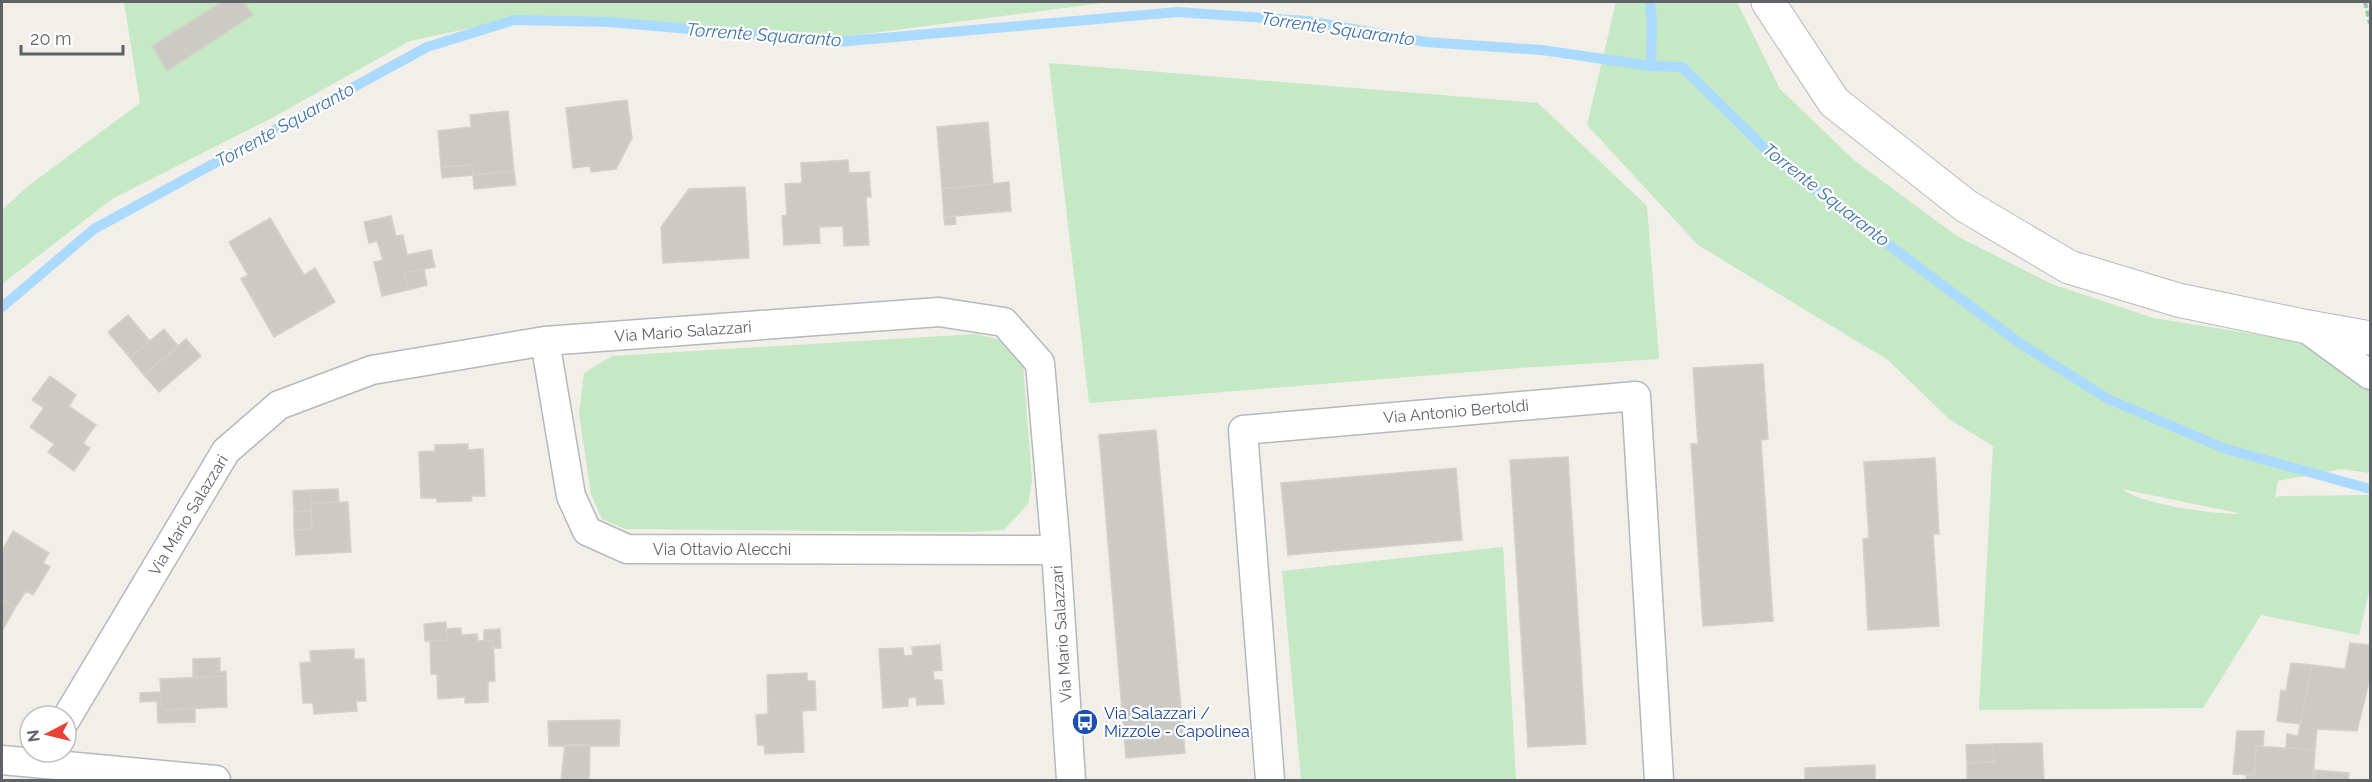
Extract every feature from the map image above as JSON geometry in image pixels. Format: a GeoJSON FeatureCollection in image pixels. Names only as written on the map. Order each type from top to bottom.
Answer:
{"type":"FeatureCollection","features":[{"type":"Feature","properties":{"kind":"street"},"geometry":{"type":"LineString","coordinates":[[1768,2],[1834,102],[1966,206],[2069,267],[2178,300],[2370,338]]}},
{"type":"Feature","properties":{"kind":"street","name":"Via Mario Salazzari"},"geometry":{"type":"LineString","coordinates":[[75,704],[226,451],[279,405],[372,370],[545,341],[939,312],[1004,322],[1040,363],[1056,550],[1071,780]]}},
{"type":"Feature","properties":{"kind":"street"},"geometry":{"type":"LineString","coordinates":[[2303,326],[2370,375]]}},
{"type":"Feature","properties":{"kind":"street","name":"Via Ottavio Alecchi"},"geometry":{"type":"LineString","coordinates":[[545,341],[571,496],[587,531],[627,549],[1056,550]]}},
{"type":"Feature","properties":{"kind":"street","name":"Via Antonio Bertoldi"},"geometry":{"type":"LineString","coordinates":[[1270,780],[1243,430],[1636,396],[1659,780]]}},
{"type":"Feature","properties":{"kind":"street"},"geometry":{"type":"LineString","coordinates":[[2,760],[18,759]]}},
{"type":"Feature","properties":{"kind":"street"},"geometry":{"type":"LineString","coordinates":[[78,762],[216,780]]}},
{"type":"Feature","properties":{"kind":"path"},"geometry":{"type":"LineString","coordinates":[[2366,2],[2370,24]]}},
{"type":"Feature","properties":{"kind":"green space"},"geometry":{"type":"Polygon","coordinates":[[[124,2],[1110,2],[842,37],[731,39],[647,23],[513,19],[410,41],[270,119],[112,199],[2,284],[2,210],[28,186],[140,103],[124,2]]]}},
{"type":"Feature","properties":{"kind":"green space"},"geometry":{"type":"Polygon","coordinates":[[[1616,2],[1737,2],[1780,89],[1855,161],[1957,236],[2052,284],[2153,318],[2310,343],[2370,389],[2370,473],[2341,469],[2278,481],[2275,498],[2280,496],[2370,495],[2370,588],[2359,635],[2261,615],[2203,708],[1979,710],[1993,446],[1949,419],[1888,360],[1698,245],[1587,125],[1616,2]],[[2122,489],[2160,504],[2211,512],[2238,513],[2122,489]]]}},
{"type":"Feature","properties":{"kind":"green space"},"geometry":{"type":"Polygon","coordinates":[[[1049,63],[1538,103],[1647,206],[1659,359],[1519,368],[1089,403],[1049,63]]]}},
{"type":"Feature","properties":{"kind":"green space"},"geometry":{"type":"Polygon","coordinates":[[[976,334],[1005,341],[1023,365],[1032,481],[1028,504],[1004,530],[972,532],[625,529],[602,519],[591,494],[579,414],[584,373],[612,356],[976,334]]]}},
{"type":"Feature","properties":{"kind":"green space"},"geometry":{"type":"Polygon","coordinates":[[[1503,547],[1516,780],[1301,780],[1282,571],[1503,547]]]}},
{"type":"Feature","properties":{"kind":"building"},"geometry":{"type":"Polygon","coordinates":[[[221,2],[244,2],[253,15],[167,71],[152,46],[221,2]]]}},
{"type":"Feature","properties":{"kind":"building"},"geometry":{"type":"Polygon","coordinates":[[[627,100],[632,138],[616,169],[591,172],[590,166],[573,168],[566,108],[627,100]]]}},
{"type":"Feature","properties":{"kind":"building"},"geometry":{"type":"Polygon","coordinates":[[[508,111],[514,171],[473,175],[472,165],[441,167],[438,131],[471,127],[470,115],[508,111]]]}},
{"type":"Feature","properties":{"kind":"building"},"geometry":{"type":"Polygon","coordinates":[[[988,122],[993,184],[942,189],[937,127],[988,122]]]}},
{"type":"Feature","properties":{"kind":"building"},"geometry":{"type":"Polygon","coordinates":[[[848,160],[849,173],[869,172],[871,197],[866,197],[869,245],[844,246],[843,226],[819,227],[820,243],[784,245],[782,216],[787,215],[785,184],[802,183],[801,163],[848,160]]]}},
{"type":"Feature","properties":{"kind":"building"},"geometry":{"type":"Polygon","coordinates":[[[472,165],[473,175],[442,178],[441,167],[472,165]]]}},
{"type":"Feature","properties":{"kind":"building"},"geometry":{"type":"Polygon","coordinates":[[[514,171],[516,185],[474,189],[473,175],[514,171]]]}},
{"type":"Feature","properties":{"kind":"building"},"geometry":{"type":"Polygon","coordinates":[[[1009,182],[1011,211],[944,217],[942,189],[1009,182]]]}},
{"type":"Feature","properties":{"kind":"building"},"geometry":{"type":"Polygon","coordinates":[[[745,187],[749,258],[663,263],[661,227],[689,189],[745,187]]]}},
{"type":"Feature","properties":{"kind":"building"},"geometry":{"type":"Polygon","coordinates":[[[391,216],[396,236],[403,235],[407,255],[431,250],[435,267],[404,273],[408,290],[382,296],[374,262],[383,260],[377,241],[369,243],[364,222],[391,216]]]}},
{"type":"Feature","properties":{"kind":"building"},"geometry":{"type":"Polygon","coordinates":[[[955,216],[956,224],[945,225],[944,217],[955,216]]]}},
{"type":"Feature","properties":{"kind":"building"},"geometry":{"type":"Polygon","coordinates":[[[270,218],[304,275],[315,268],[335,302],[274,337],[241,279],[248,275],[229,242],[270,218]]]}},
{"type":"Feature","properties":{"kind":"building"},"geometry":{"type":"Polygon","coordinates":[[[424,269],[427,285],[408,290],[404,273],[424,269]]]}},
{"type":"Feature","properties":{"kind":"building"},"geometry":{"type":"Polygon","coordinates":[[[128,315],[150,341],[130,358],[108,332],[128,315]]]}},
{"type":"Feature","properties":{"kind":"building"},"geometry":{"type":"Polygon","coordinates":[[[164,329],[178,346],[144,375],[130,358],[164,329]]]}},
{"type":"Feature","properties":{"kind":"building"},"geometry":{"type":"Polygon","coordinates":[[[186,339],[201,356],[159,392],[144,375],[186,339]]]}},
{"type":"Feature","properties":{"kind":"building"},"geometry":{"type":"Polygon","coordinates":[[[1763,364],[1768,439],[1761,440],[1773,621],[1703,626],[1691,444],[1698,444],[1693,368],[1763,364]]]}},
{"type":"Feature","properties":{"kind":"building"},"geometry":{"type":"Polygon","coordinates":[[[50,376],[76,395],[69,406],[96,425],[83,443],[90,448],[74,471],[48,452],[54,444],[30,427],[44,408],[32,400],[50,376]]]}},
{"type":"Feature","properties":{"kind":"building"},"geometry":{"type":"Polygon","coordinates":[[[1156,430],[1185,753],[1126,758],[1099,435],[1156,430]]]}},
{"type":"Feature","properties":{"kind":"building"},"geometry":{"type":"Polygon","coordinates":[[[468,444],[468,450],[483,449],[485,496],[471,496],[472,501],[437,502],[437,498],[421,498],[419,452],[435,451],[435,445],[468,444]]]}},
{"type":"Feature","properties":{"kind":"building"},"geometry":{"type":"Polygon","coordinates":[[[1568,457],[1586,744],[1528,747],[1510,460],[1568,457]]]}},
{"type":"Feature","properties":{"kind":"building"},"geometry":{"type":"Polygon","coordinates":[[[1935,458],[1939,534],[1933,534],[1939,626],[1868,630],[1863,539],[1869,538],[1864,462],[1935,458]]]}},
{"type":"Feature","properties":{"kind":"building"},"geometry":{"type":"Polygon","coordinates":[[[1456,468],[1462,540],[1288,555],[1281,483],[1456,468]]]}},
{"type":"Feature","properties":{"kind":"building"},"geometry":{"type":"Polygon","coordinates":[[[338,489],[339,502],[311,503],[310,490],[338,489]]]}},
{"type":"Feature","properties":{"kind":"building"},"geometry":{"type":"Polygon","coordinates":[[[310,490],[311,511],[294,512],[293,491],[310,490]]]}},
{"type":"Feature","properties":{"kind":"building"},"geometry":{"type":"Polygon","coordinates":[[[348,502],[351,552],[296,555],[294,530],[312,529],[311,503],[348,502]]]}},
{"type":"Feature","properties":{"kind":"building"},"geometry":{"type":"Polygon","coordinates":[[[311,511],[312,529],[294,530],[294,512],[311,511]]]}},
{"type":"Feature","properties":{"kind":"building"},"geometry":{"type":"Polygon","coordinates":[[[13,531],[49,553],[43,563],[50,567],[33,595],[26,591],[15,608],[2,599],[2,551],[13,531]]]}},
{"type":"Feature","properties":{"kind":"building"},"geometry":{"type":"Polygon","coordinates":[[[2,599],[15,608],[2,631],[2,599]]]}},
{"type":"Feature","properties":{"kind":"building"},"geometry":{"type":"Polygon","coordinates":[[[446,622],[447,640],[425,641],[424,624],[446,622]]]}},
{"type":"Feature","properties":{"kind":"building"},"geometry":{"type":"Polygon","coordinates":[[[461,628],[461,635],[477,634],[478,641],[493,640],[495,681],[488,681],[488,702],[465,703],[465,697],[438,699],[437,674],[431,674],[430,641],[447,640],[446,629],[461,628]]]}},
{"type":"Feature","properties":{"kind":"building"},"geometry":{"type":"Polygon","coordinates":[[[500,629],[501,648],[493,648],[493,640],[484,641],[484,630],[500,629]]]}},
{"type":"Feature","properties":{"kind":"building"},"geometry":{"type":"Polygon","coordinates":[[[2350,643],[2370,645],[2370,678],[2357,731],[2317,729],[2315,750],[2286,748],[2287,734],[2298,736],[2312,665],[2345,669],[2350,643]]]}},
{"type":"Feature","properties":{"kind":"building"},"geometry":{"type":"Polygon","coordinates":[[[940,645],[942,670],[933,671],[934,680],[942,680],[944,704],[917,705],[916,697],[908,698],[908,706],[883,708],[879,649],[903,648],[904,656],[913,655],[912,647],[940,645]]]}},
{"type":"Feature","properties":{"kind":"building"},"geometry":{"type":"Polygon","coordinates":[[[354,649],[354,659],[364,659],[366,701],[356,701],[357,711],[314,714],[313,703],[303,703],[300,663],[311,662],[310,651],[354,649]]]}},
{"type":"Feature","properties":{"kind":"building"},"geometry":{"type":"Polygon","coordinates":[[[220,658],[220,672],[226,671],[226,676],[193,678],[193,659],[220,658]]]}},
{"type":"Feature","properties":{"kind":"building"},"geometry":{"type":"Polygon","coordinates":[[[2291,663],[2312,665],[2300,724],[2277,721],[2281,690],[2286,691],[2291,663]]]}},
{"type":"Feature","properties":{"kind":"building"},"geometry":{"type":"Polygon","coordinates":[[[807,673],[807,681],[815,681],[816,710],[802,711],[804,752],[765,754],[764,745],[758,745],[756,715],[768,714],[767,675],[807,673]]]}},
{"type":"Feature","properties":{"kind":"building"},"geometry":{"type":"Polygon","coordinates":[[[226,676],[227,707],[162,710],[160,679],[226,676]]]}},
{"type":"Feature","properties":{"kind":"building"},"geometry":{"type":"Polygon","coordinates":[[[161,692],[162,710],[195,708],[195,722],[158,723],[157,701],[140,702],[140,693],[161,692]]]}},
{"type":"Feature","properties":{"kind":"building"},"geometry":{"type":"Polygon","coordinates":[[[620,720],[619,746],[549,746],[548,721],[620,720]]]}},
{"type":"Feature","properties":{"kind":"building"},"geometry":{"type":"Polygon","coordinates":[[[2237,731],[2264,731],[2263,746],[2256,746],[2254,775],[2233,774],[2237,731]]]}},
{"type":"Feature","properties":{"kind":"building"},"geometry":{"type":"Polygon","coordinates":[[[2042,743],[2044,780],[1967,780],[1967,763],[1994,762],[1993,744],[2042,743]]]}},
{"type":"Feature","properties":{"kind":"building"},"geometry":{"type":"Polygon","coordinates":[[[1993,744],[1994,762],[1967,763],[1966,745],[1993,744]]]}},
{"type":"Feature","properties":{"kind":"building"},"geometry":{"type":"Polygon","coordinates":[[[565,745],[590,745],[589,780],[561,780],[565,745]]]}},
{"type":"Feature","properties":{"kind":"building"},"geometry":{"type":"Polygon","coordinates":[[[2256,746],[2315,750],[2313,780],[2246,780],[2247,774],[2254,775],[2256,746]]]}},
{"type":"Feature","properties":{"kind":"building"},"geometry":{"type":"Polygon","coordinates":[[[1875,765],[1875,780],[1805,780],[1805,768],[1875,765]]]}},
{"type":"Feature","properties":{"kind":"building"},"geometry":{"type":"Polygon","coordinates":[[[2314,770],[2349,773],[2348,780],[2313,780],[2314,770]]]}},
{"type":"Feature","properties":{"kind":"waterway"},"geometry":{"type":"LineString","coordinates":[[1650,2],[1651,66]]}},
{"type":"Feature","properties":{"kind":"waterway","name":"Torrente Squaranto"},"geometry":{"type":"LineString","coordinates":[[2,307],[94,229],[427,47],[514,20],[609,22],[838,42],[1177,12],[1308,21],[1426,42],[1542,50],[1651,66],[1682,67],[1781,164],[2021,344],[2108,399],[2226,449],[2370,489]]}},
{"type":"Feature","properties":{"kind":"place","name":"Via Salazzari / Mizzole - Capolinea"},"geometry":{"type":"Point","coordinates":[1085,722]}}]}
